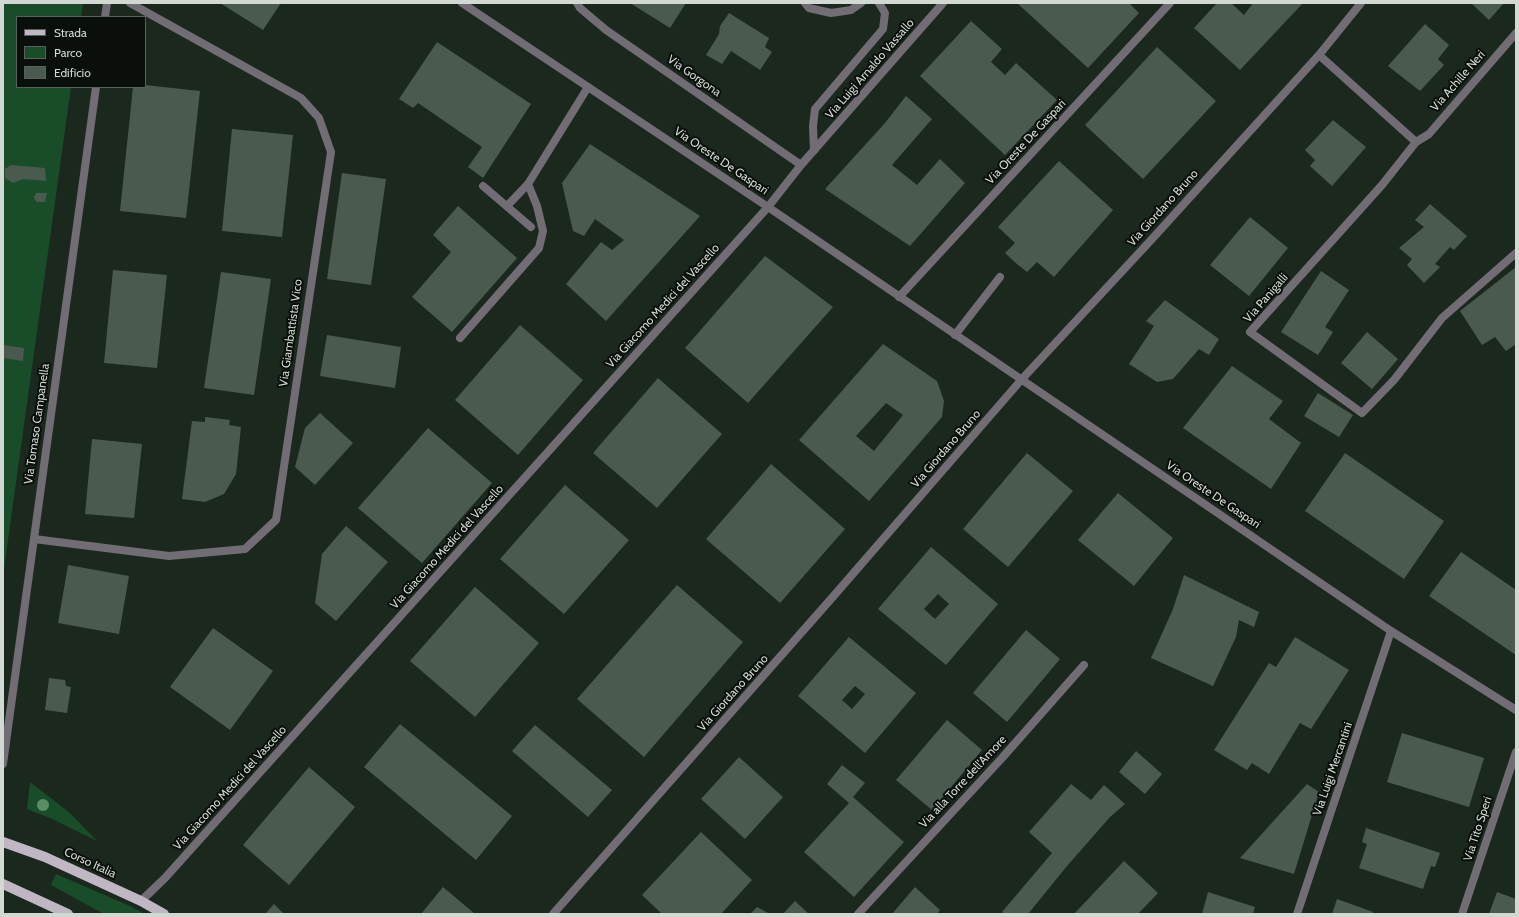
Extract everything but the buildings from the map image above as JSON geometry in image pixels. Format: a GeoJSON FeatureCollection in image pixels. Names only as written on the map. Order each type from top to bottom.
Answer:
{"type":"FeatureCollection","features":[{"type":"Feature","properties":{"kind":"main road","name":"Corso Italia"},"geometry":{"type":"LineString","coordinates":[[3,842],[45,857],[141,901],[164,914]]}},
{"type":"Feature","properties":{"kind":"main road"},"geometry":{"type":"LineString","coordinates":[[3,884],[68,914]]}},
{"type":"Feature","properties":{"kind":"street"},"geometry":{"type":"LineString","coordinates":[[105,16],[107,3]]}},
{"type":"Feature","properties":{"kind":"street","name":"Via Giambattista Vico"},"geometry":{"type":"LineString","coordinates":[[34,539],[169,556],[245,549],[276,520],[330,152],[319,118],[301,98],[130,3]]}},
{"type":"Feature","properties":{"kind":"street","name":"Via Oreste De Gaspari"},"geometry":{"type":"LineString","coordinates":[[462,3],[768,207],[1391,631],[1516,710]]}},
{"type":"Feature","properties":{"kind":"street","name":"Via Gorgona"},"geometry":{"type":"LineString","coordinates":[[577,3],[580,8],[606,30],[801,165]]}},
{"type":"Feature","properties":{"kind":"street"},"geometry":{"type":"LineString","coordinates":[[805,3],[809,8],[831,13],[851,10],[861,3]]}},
{"type":"Feature","properties":{"kind":"street","name":"Via Luigi Arnaldo Vassallo"},"geometry":{"type":"LineString","coordinates":[[814,150],[813,126],[815,109],[883,29],[885,13],[879,3]]}},
{"type":"Feature","properties":{"kind":"street","name":"Via Luigi Arnaldo Vassallo"},"geometry":{"type":"LineString","coordinates":[[768,207],[801,165],[943,3]]}},
{"type":"Feature","properties":{"kind":"street","name":"Via Oreste De Gaspari"},"geometry":{"type":"LineString","coordinates":[[899,297],[1170,3]]}},
{"type":"Feature","properties":{"kind":"street","name":"Via Giordano Bruno"},"geometry":{"type":"LineString","coordinates":[[553,914],[832,599],[1022,379],[1152,239],[1319,55],[1361,3]]}},
{"type":"Feature","properties":{"kind":"street","name":"Via Achille Neri"},"geometry":{"type":"LineString","coordinates":[[1416,142],[1429,134],[1516,33]]}},
{"type":"Feature","properties":{"kind":"street"},"geometry":{"type":"LineString","coordinates":[[1319,55],[1416,142]]}},
{"type":"Feature","properties":{"kind":"street"},"geometry":{"type":"LineString","coordinates":[[507,206],[528,184],[588,86]]}},
{"type":"Feature","properties":{"kind":"street","name":"Via Tomaso Campanella"},"geometry":{"type":"LineString","coordinates":[[3,764],[96,88]]}},
{"type":"Feature","properties":{"kind":"street","name":"Via Panigalli"},"geometry":{"type":"LineString","coordinates":[[1416,142],[1382,185],[1250,332],[1362,414],[1394,380],[1442,318],[1516,253]]}},
{"type":"Feature","properties":{"kind":"street"},"geometry":{"type":"LineString","coordinates":[[460,338],[539,248],[543,231],[537,206],[528,184]]}},
{"type":"Feature","properties":{"kind":"street"},"geometry":{"type":"LineString","coordinates":[[483,186],[531,227]]}},
{"type":"Feature","properties":{"kind":"street","name":"Via Giacomo Medici del Vascello"},"geometry":{"type":"LineString","coordinates":[[141,901],[165,878],[768,207]]}},
{"type":"Feature","properties":{"kind":"street"},"geometry":{"type":"LineString","coordinates":[[955,335],[1000,277]]}},
{"type":"Feature","properties":{"kind":"street","name":"Via Luigi Mercantini"},"geometry":{"type":"LineString","coordinates":[[1296,914],[1391,631]]}},
{"type":"Feature","properties":{"kind":"street","name":"Via alla Torre dell'Amore"},"geometry":{"type":"LineString","coordinates":[[858,914],[1002,758],[1084,665]]}},
{"type":"Feature","properties":{"kind":"street","name":"Via Tito Speri"},"geometry":{"type":"LineString","coordinates":[[1462,914],[1516,752]]}},
{"type":"Feature","properties":{"kind":"green space"},"geometry":{"type":"Polygon","coordinates":[[[3,3],[83,3],[81,16],[16,16],[16,88],[71,88],[3,576],[3,3]]]}},
{"type":"Feature","properties":{"kind":"green space"},"geometry":{"type":"Polygon","coordinates":[[[30,782],[70,813],[97,841],[52,819],[27,809],[30,782]]]}},
{"type":"Feature","properties":{"kind":"green space"},"geometry":{"type":"Polygon","coordinates":[[[56,874],[145,914],[104,914],[51,885],[56,874]]]}}]}
